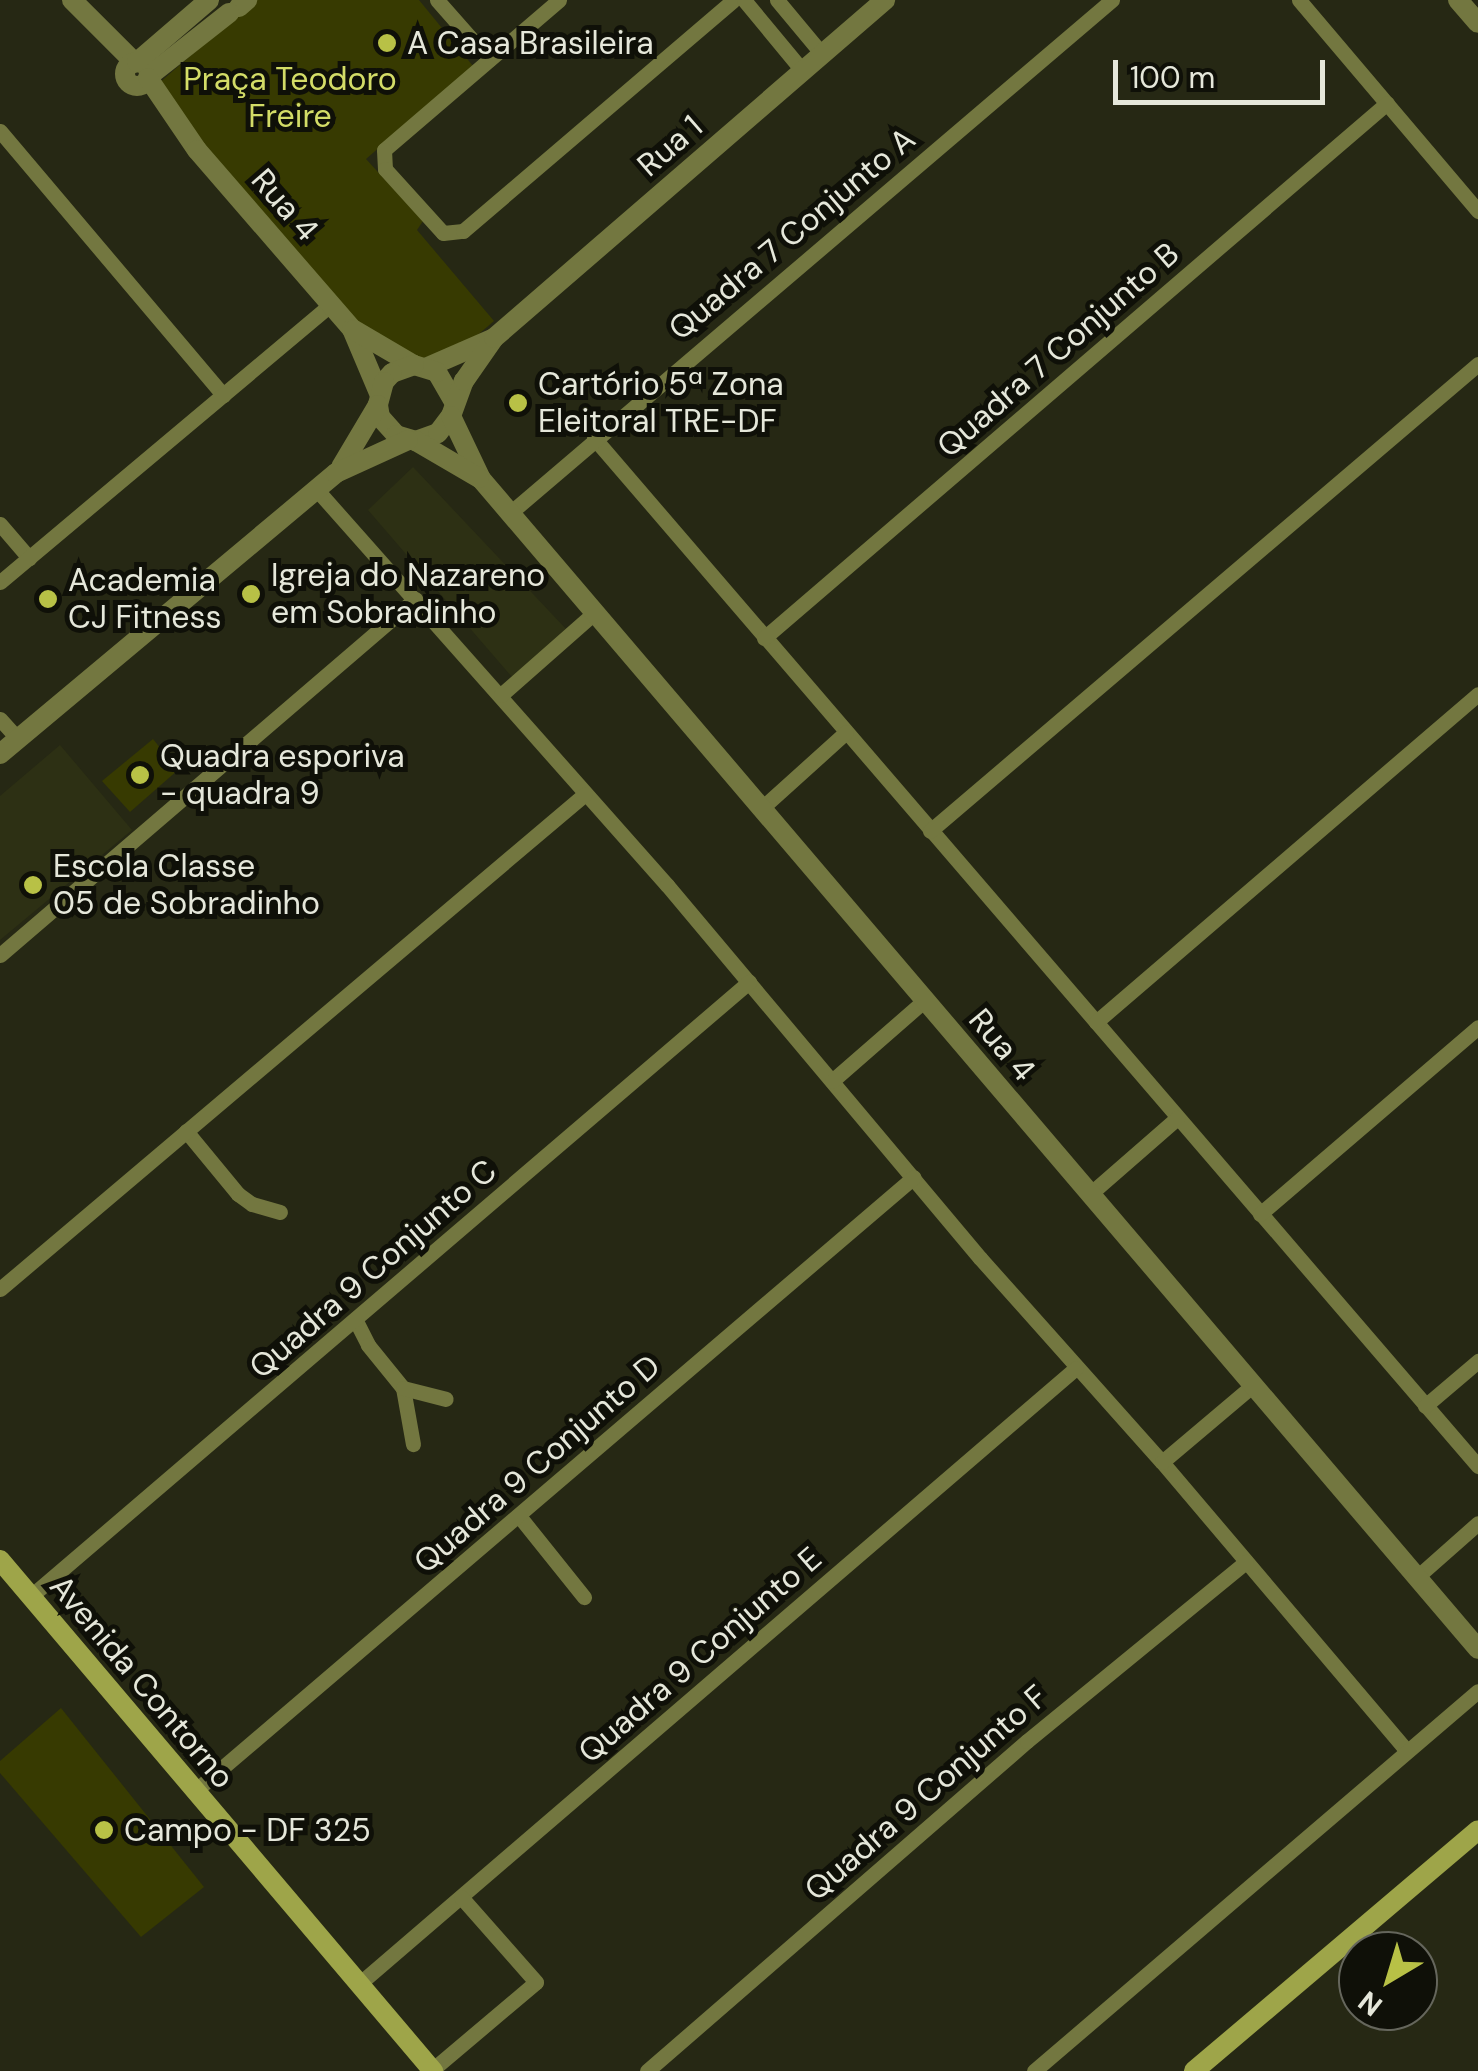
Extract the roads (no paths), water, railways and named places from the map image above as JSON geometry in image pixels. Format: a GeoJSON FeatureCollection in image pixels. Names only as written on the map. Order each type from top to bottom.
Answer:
{"type":"FeatureCollection","features":[{"type":"Feature","properties":{"kind":"main road","name":"Avenida Contorno"},"geometry":{"type":"LineString","coordinates":[[0,1560],[432,2070]]}},
{"type":"Feature","properties":{"kind":"main road"},"geometry":{"type":"LineString","coordinates":[[1194,2071],[1478,1830]]}},
{"type":"Feature","properties":{"kind":"street"},"geometry":{"type":"LineString","coordinates":[[437,0],[488,59]]}},
{"type":"Feature","properties":{"kind":"street"},"geometry":{"type":"LineString","coordinates":[[559,0],[384,150],[385,169],[443,232],[463,231],[732,0]]}},
{"type":"Feature","properties":{"kind":"street"},"geometry":{"type":"LineString","coordinates":[[744,0],[802,70]]}},
{"type":"Feature","properties":{"kind":"street","name":"Rua 1"},"geometry":{"type":"LineString","coordinates":[[494,338],[885,0]]}},
{"type":"Feature","properties":{"kind":"street","name":"Quadra 7 Conjunto A"},"geometry":{"type":"LineString","coordinates":[[510,513],[1112,0]]}},
{"type":"Feature","properties":{"kind":"street"},"geometry":{"type":"LineString","coordinates":[[1458,0],[1478,24]]}},
{"type":"Feature","properties":{"kind":"street"},"geometry":{"type":"LineString","coordinates":[[138,73],[230,3]]}},
{"type":"Feature","properties":{"kind":"street"},"geometry":{"type":"LineString","coordinates":[[1308,3],[1478,211]]}},
{"type":"Feature","properties":{"kind":"street","name":"Rua 4"},"geometry":{"type":"LineString","coordinates":[[77,5],[352,329]]}},
{"type":"Feature","properties":{"kind":"street"},"geometry":{"type":"LineString","coordinates":[[768,30],[782,7],[822,54]]}},
{"type":"Feature","properties":{"kind":"street","name":"Quadra 7 Conjunto B"},"geometry":{"type":"LineString","coordinates":[[764,638],[1388,104]]}},
{"type":"Feature","properties":{"kind":"street"},"geometry":{"type":"LineString","coordinates":[[0,130],[223,395]]}},
{"type":"Feature","properties":{"kind":"street"},"geometry":{"type":"LineString","coordinates":[[0,582],[331,304]]}},
{"type":"Feature","properties":{"kind":"street"},"geometry":{"type":"LineString","coordinates":[[352,329],[445,380],[452,408],[482,479]]}},
{"type":"Feature","properties":{"kind":"street"},"geometry":{"type":"LineString","coordinates":[[352,329],[387,427],[482,479]]}},
{"type":"Feature","properties":{"kind":"street"},"geometry":{"type":"LineString","coordinates":[[336,473],[392,374],[494,338]]}},
{"type":"Feature","properties":{"kind":"street"},"geometry":{"type":"LineString","coordinates":[[0,754],[336,473],[412,440],[438,434],[494,338]]}},
{"type":"Feature","properties":{"kind":"street"},"geometry":{"type":"LineString","coordinates":[[930,831],[1478,364]]}},
{"type":"Feature","properties":{"kind":"street"},"geometry":{"type":"LineString","coordinates":[[594,438],[1478,1466]]}},
{"type":"Feature","properties":{"kind":"street","name":"Rua 4"},"geometry":{"type":"LineString","coordinates":[[482,479],[1478,1649]]}},
{"type":"Feature","properties":{"kind":"street"},"geometry":{"type":"LineString","coordinates":[[317,490],[502,695],[1406,1750]]}},
{"type":"Feature","properties":{"kind":"street"},"geometry":{"type":"LineString","coordinates":[[0,524],[29,558]]}},
{"type":"Feature","properties":{"kind":"street"},"geometry":{"type":"LineString","coordinates":[[0,955],[415,599]]}},
{"type":"Feature","properties":{"kind":"street"},"geometry":{"type":"LineString","coordinates":[[502,695],[595,612]]}},
{"type":"Feature","properties":{"kind":"street"},"geometry":{"type":"LineString","coordinates":[[1096,1022],[1478,694]]}},
{"type":"Feature","properties":{"kind":"street"},"geometry":{"type":"LineString","coordinates":[[0,719],[18,739]]}},
{"type":"Feature","properties":{"kind":"street"},"geometry":{"type":"LineString","coordinates":[[762,808],[846,732]]}},
{"type":"Feature","properties":{"kind":"street"},"geometry":{"type":"LineString","coordinates":[[0,1288],[585,794]]}},
{"type":"Feature","properties":{"kind":"street","name":"Quadra 9 Conjunto C"},"geometry":{"type":"LineString","coordinates":[[31,1596],[749,982]]}},
{"type":"Feature","properties":{"kind":"street"},"geometry":{"type":"LineString","coordinates":[[832,1081],[925,1000]]}},
{"type":"Feature","properties":{"kind":"street"},"geometry":{"type":"LineString","coordinates":[[1260,1214],[1478,1027]]}},
{"type":"Feature","properties":{"kind":"street"},"geometry":{"type":"LineString","coordinates":[[1090,1194],[1177,1118]]}},
{"type":"Feature","properties":{"kind":"street"},"geometry":{"type":"LineString","coordinates":[[186,1131],[238,1194],[252,1204],[280,1212]]}},
{"type":"Feature","properties":{"kind":"street","name":"Quadra 9 Conjunto D"},"geometry":{"type":"LineString","coordinates":[[195,1791],[914,1177]]}},
{"type":"Feature","properties":{"kind":"street"},"geometry":{"type":"LineString","coordinates":[[356,1320],[368,1345],[403,1388],[413,1444]]}},
{"type":"Feature","properties":{"kind":"street"},"geometry":{"type":"LineString","coordinates":[[1425,1406],[1478,1361]]}},
{"type":"Feature","properties":{"kind":"street","name":"Quadra 9 Conjunto E"},"geometry":{"type":"LineString","coordinates":[[359,1984],[1076,1368]]}},
{"type":"Feature","properties":{"kind":"street"},"geometry":{"type":"LineString","coordinates":[[1162,1462],[1253,1385]]}},
{"type":"Feature","properties":{"kind":"street"},"geometry":{"type":"LineString","coordinates":[[403,1388],[446,1399]]}},
{"type":"Feature","properties":{"kind":"street"},"geometry":{"type":"LineString","coordinates":[[518,1516],[584,1597]]}},
{"type":"Feature","properties":{"kind":"street"},"geometry":{"type":"LineString","coordinates":[[1417,1577],[1478,1523]]}},
{"type":"Feature","properties":{"kind":"street","name":"Quadra 9 Conjunto F"},"geometry":{"type":"LineString","coordinates":[[646,2071],[1027,1741],[1246,1562]]}},
{"type":"Feature","properties":{"kind":"street"},"geometry":{"type":"LineString","coordinates":[[1034,2071],[1478,1691]]}},
{"type":"Feature","properties":{"kind":"street"},"geometry":{"type":"LineString","coordinates":[[432,2070],[536,1982],[460,1896]]}},
{"type":"Feature","properties":{"kind":"place","name":"A Casa Brasileira"},"geometry":{"type":"Point","coordinates":[387,43]}},
{"type":"Feature","properties":{"kind":"place","name":"Cartório 5ª Zona Eleitoral TRE-DF"},"geometry":{"type":"Point","coordinates":[518,403]}},
{"type":"Feature","properties":{"kind":"place","name":"Igreja do Nazareno em Sobradinho"},"geometry":{"type":"Point","coordinates":[251,594]}},
{"type":"Feature","properties":{"kind":"place","name":"Academia CJ Fitness"},"geometry":{"type":"Point","coordinates":[48,599]}},
{"type":"Feature","properties":{"kind":"place","name":"Quadra esporiva - quadra 9"},"geometry":{"type":"Point","coordinates":[140,775]}},
{"type":"Feature","properties":{"kind":"place","name":"Escola Classe 05 de Sobradinho"},"geometry":{"type":"Point","coordinates":[33,885]}},
{"type":"Feature","properties":{"kind":"place","name":"Campo - DF 325"},"geometry":{"type":"Point","coordinates":[104,1830]}},
{"type":"Feature","properties":{"kind":"park label","name":"Praça Teodoro Freire"},"geometry":{"type":"Point","coordinates":[290,98]}}]}
